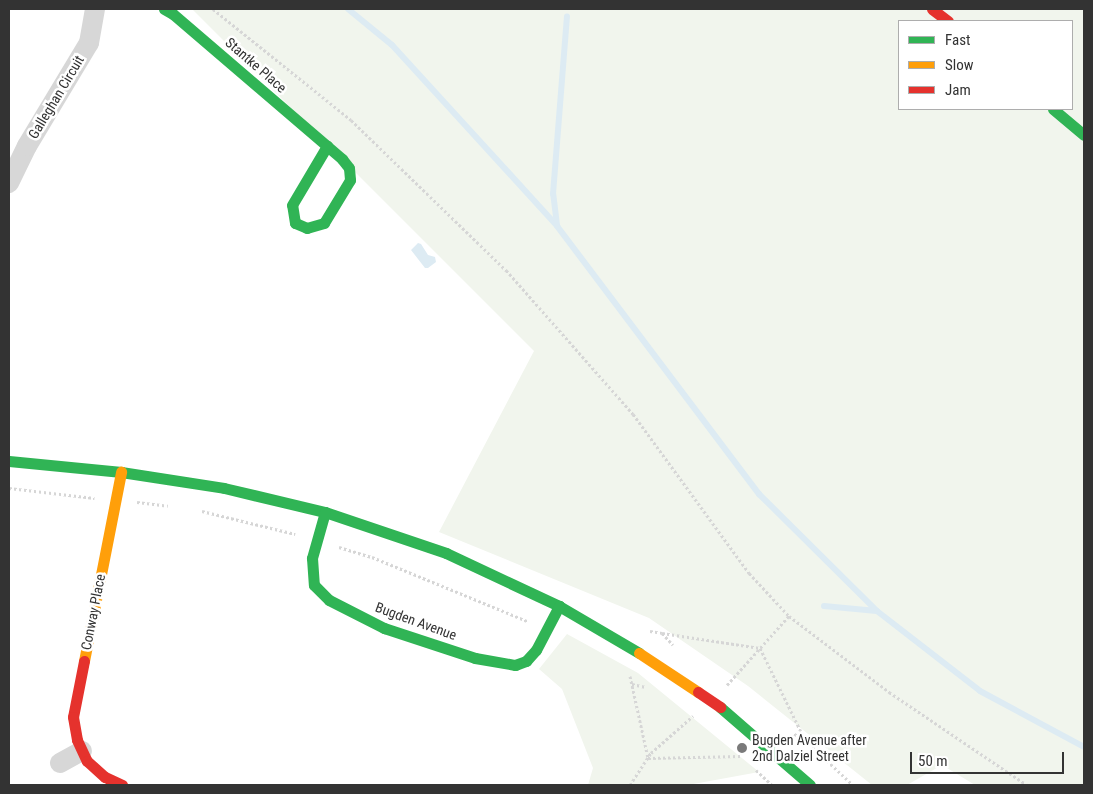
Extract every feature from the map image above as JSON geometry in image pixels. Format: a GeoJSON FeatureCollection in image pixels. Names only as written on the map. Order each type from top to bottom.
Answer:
{"type":"FeatureCollection","features":[{"type":"Feature","properties":{"kind":"street","name":"Galleghan Circuit"},"geometry":{"type":"LineString","coordinates":[[9,184],[27,146],[89,43],[95,9]]}},
{"type":"Feature","properties":{"kind":"street","name":"Stantke Place"},"geometry":{"type":"LineString","coordinates":[[164,9],[327,146],[349,168],[350,180],[324,223],[307,228],[295,222],[291,214],[292,205],[327,146]]}},
{"type":"Feature","properties":{"kind":"street"},"geometry":{"type":"LineString","coordinates":[[932,9],[947,20]]}},
{"type":"Feature","properties":{"kind":"street"},"geometry":{"type":"LineString","coordinates":[[1054,110],[1084,135]]}},
{"type":"Feature","properties":{"kind":"street"},"geometry":{"type":"LineString","coordinates":[[9,461],[121,472],[224,488],[325,512],[446,554],[559,606],[639,652],[720,707],[779,755],[810,785]]}},
{"type":"Feature","properties":{"kind":"street","name":"Conway Place"},"geometry":{"type":"LineString","coordinates":[[121,472],[75,705],[77,740],[87,761],[105,777],[122,785]]}},
{"type":"Feature","properties":{"kind":"street","name":"Bugden Avenue"},"geometry":{"type":"LineString","coordinates":[[325,512],[311,572],[314,585],[329,600],[392,631],[475,658],[514,665],[526,661],[536,650],[559,606]]}},
{"type":"Feature","properties":{"kind":"street"},"geometry":{"type":"LineString","coordinates":[[60,763],[82,751]]}},
{"type":"Feature","properties":{"kind":"path"},"geometry":{"type":"LineString","coordinates":[[213,9],[351,120],[506,270],[633,414],[749,574],[789,616],[889,692],[1027,785]]}},
{"type":"Feature","properties":{"kind":"path"},"geometry":{"type":"LineString","coordinates":[[9,488],[175,506]]}},
{"type":"Feature","properties":{"kind":"path"},"geometry":{"type":"LineString","coordinates":[[192,508],[317,540],[372,557],[547,630]]}},
{"type":"Feature","properties":{"kind":"path"},"geometry":{"type":"LineString","coordinates":[[662,633],[760,648],[804,740]]}},
{"type":"Feature","properties":{"kind":"path"},"geometry":{"type":"LineString","coordinates":[[629,673],[648,758],[742,756],[748,761]]}},
{"type":"Feature","properties":{"kind":"path"},"geometry":{"type":"LineString","coordinates":[[789,731],[804,740],[853,785]]}},
{"type":"Feature","properties":{"kind":"path"},"geometry":{"type":"LineString","coordinates":[[753,767],[772,785]]}},
{"type":"Feature","properties":{"kind":"shaded area"},"geometry":{"type":"Polygon","coordinates":[[[192,9],[1084,9],[1084,785],[975,785],[942,765],[907,785],[872,785],[748,686],[649,618],[439,532],[534,351],[192,9]]]}},
{"type":"Feature","properties":{"kind":"shaded area"},"geometry":{"type":"Polygon","coordinates":[[[418,243],[421,244],[428,255],[435,257],[436,262],[428,268],[425,268],[411,250],[418,243]]]}},
{"type":"Feature","properties":{"kind":"shaded area"},"geometry":{"type":"Polygon","coordinates":[[[567,634],[638,673],[759,772],[688,785],[588,785],[593,768],[562,689],[539,669],[567,634]]]}},
{"type":"Feature","properties":{"kind":"waterway"},"geometry":{"type":"LineString","coordinates":[[348,9],[392,45],[557,226],[759,494],[877,611],[980,691],[1084,747]]}},
{"type":"Feature","properties":{"kind":"waterway"},"geometry":{"type":"LineString","coordinates":[[557,225],[553,194],[567,17]]}},
{"type":"Feature","properties":{"kind":"waterway"},"geometry":{"type":"LineString","coordinates":[[824,606],[877,611]]}},
{"type":"Feature","properties":{"kind":"traffic: fast"},"geometry":{"type":"LineString","coordinates":[[164,9],[173,14],[342,159],[349,168],[350,180],[324,223],[307,228],[295,223],[292,205],[327,146]]}},
{"type":"Feature","properties":{"kind":"traffic: fast"},"geometry":{"type":"LineString","coordinates":[[1054,110],[1084,135]]}},
{"type":"Feature","properties":{"kind":"traffic: fast"},"geometry":{"type":"LineString","coordinates":[[9,461],[121,472],[224,488],[325,512],[446,553],[559,606],[639,653]]}},
{"type":"Feature","properties":{"kind":"traffic: fast"},"geometry":{"type":"LineString","coordinates":[[325,512],[312,558],[314,585],[329,600],[384,628],[475,658],[515,665],[526,661],[536,650],[559,606]]}},
{"type":"Feature","properties":{"kind":"traffic: fast"},"geometry":{"type":"LineString","coordinates":[[720,707],[810,785]]}},
{"type":"Feature","properties":{"kind":"traffic: slow"},"geometry":{"type":"LineString","coordinates":[[84,661],[121,472]]}},
{"type":"Feature","properties":{"kind":"traffic: slow"},"geometry":{"type":"LineString","coordinates":[[639,653],[698,692]]}},
{"type":"Feature","properties":{"kind":"traffic: jam"},"geometry":{"type":"LineString","coordinates":[[932,9],[947,20]]}},
{"type":"Feature","properties":{"kind":"traffic: jam"},"geometry":{"type":"LineString","coordinates":[[84,661],[73,717],[77,740],[87,761],[105,777],[122,785]]}},
{"type":"Feature","properties":{"kind":"traffic: jam"},"geometry":{"type":"LineString","coordinates":[[698,692],[720,707]]}},
{"type":"Feature","properties":{"kind":"place","name":"Bugden Avenue after 2nd Dalziel Street"},"geometry":{"type":"Point","coordinates":[742,748]}}]}
